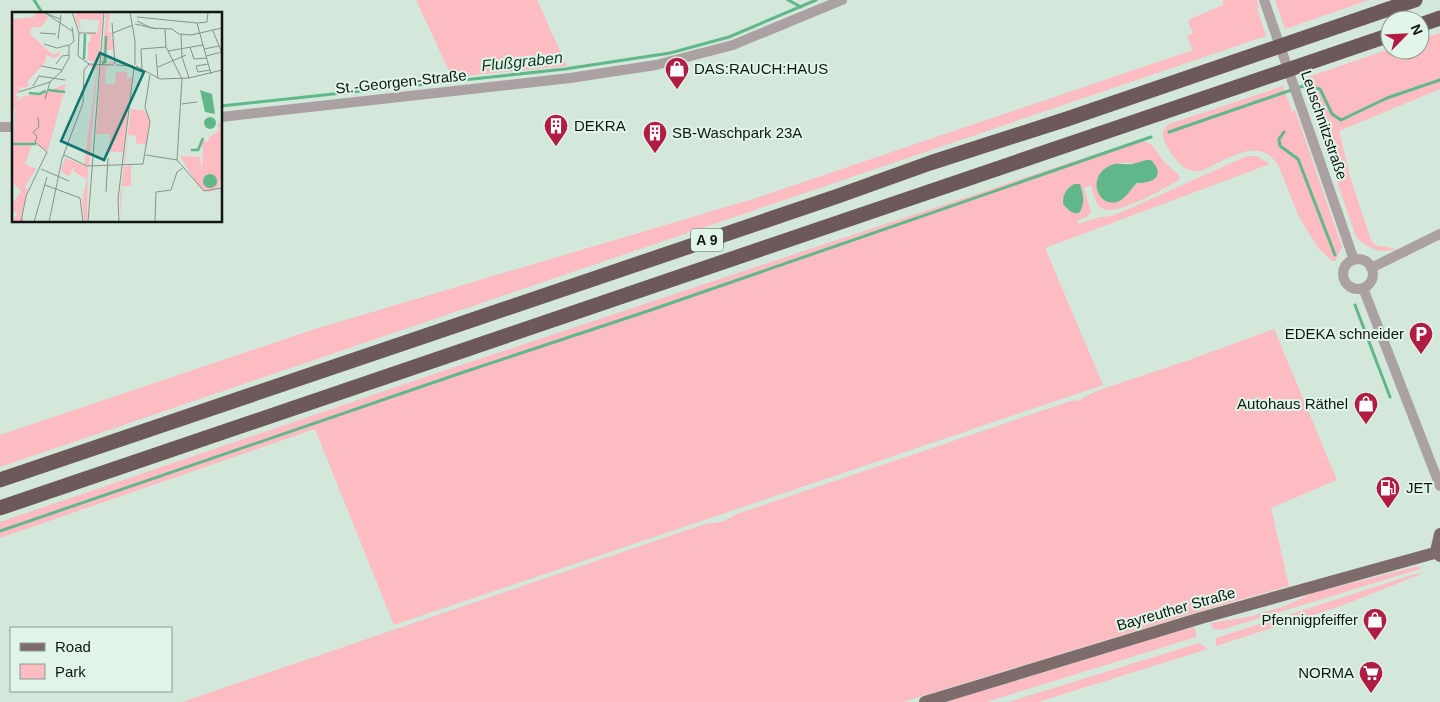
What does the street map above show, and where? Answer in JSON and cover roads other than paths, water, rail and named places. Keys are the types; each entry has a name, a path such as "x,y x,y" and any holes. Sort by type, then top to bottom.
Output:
{"highway":[{"name":"A 9","path":"0,480 1415,0"},
{"name":"A 9","path":"0,508 1380,38"}],"main road":[{"path":"1439,554 1437,541 1440,534"},
{"name":"Bayreuther Straße","path":"925,702 1195,619 1439,554"}],"street":[{"name":"St.-Georgen-Straße","path":"222,117 576,78 656,66 732,45 842,0"},
{"name":"Leuschnitzstraße","path":"1266,5 1354,260"},
{"path":"1371,268 1440,234"},
{"path":"1361,259 1367,262 1371,268 1371,281 1363,288 1350,287 1343,277 1345,267 1354,260 1361,259"},
{"path":"1363,288 1440,486"}],"waterway":[{"name":"Flußgraben","path":"34,0 42,12"},
{"path":"788,0 801,7"},
{"name":"Flußgraben","path":"222,106 565,69 670,53 729,37 816,0"},
{"path":"1169,132 1303,86 1320,89 1332,114 1341,120 1387,98 1440,80"},
{"path":"1284,132 1279,139 1280,146 1298,159 1335,255"},
{"path":"0,531 645,312 1151,137"},
{"path":"1355,305 1390,397"}],"place":[{"name":"DAS:RAUCH:HAUS","path":"677,90"},
{"name":"DEKRA","path":"556,147"},
{"name":"SB-Waschpark 23A","path":"655,154"},
{"name":"EDEKA schneider","path":"1421,355"},
{"name":"Autohaus Räthel","path":"1366,425"},
{"name":"JET","path":"1388,509"},
{"name":"Pfennigpfeiffer","path":"1375,641"},
{"name":"NORMA","path":"1371,694"}]}
